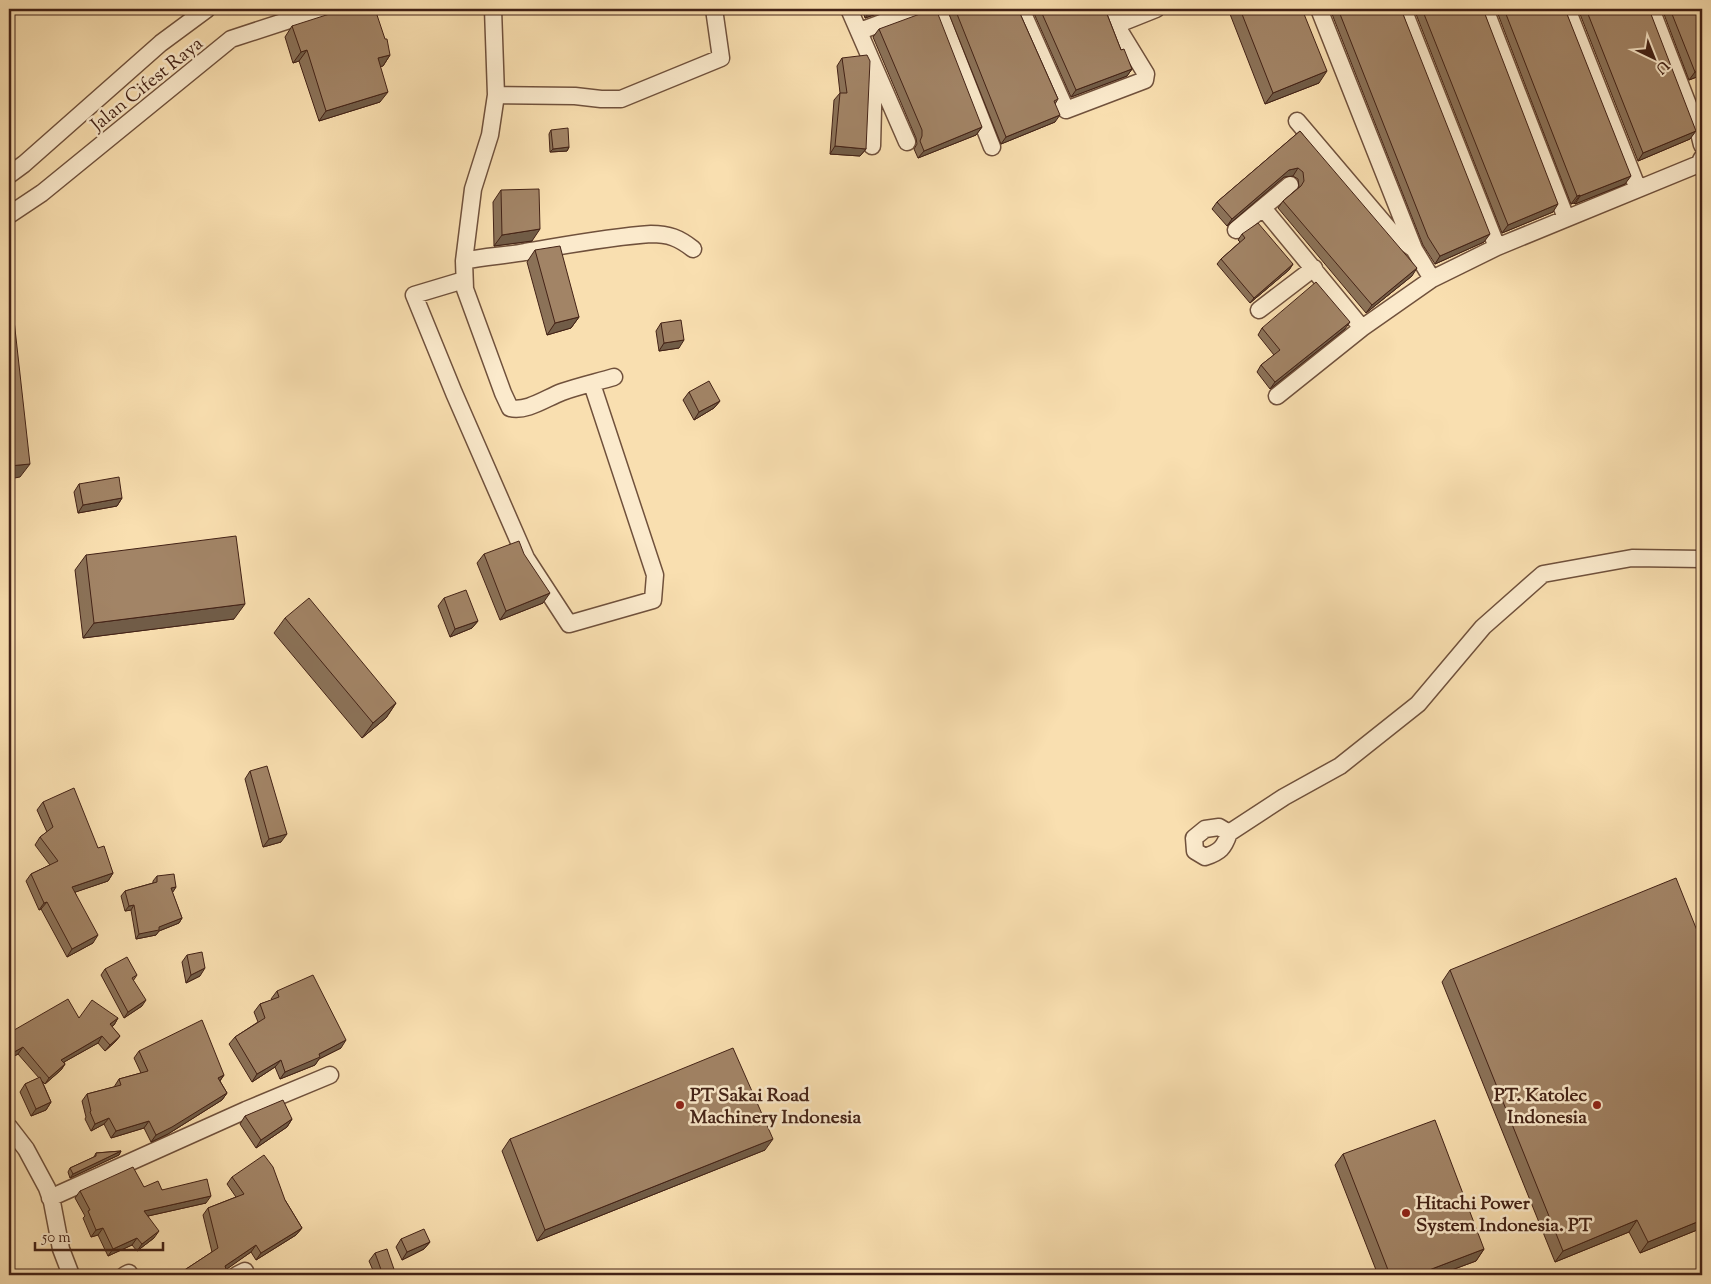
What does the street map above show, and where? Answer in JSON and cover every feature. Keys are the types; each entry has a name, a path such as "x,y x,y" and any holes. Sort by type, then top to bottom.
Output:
{"street":[{"name":"Jalan Cifest Raya","path":"9,175 24,164 161,43 207,9"},
{"name":"Jalan Cifest Raya","path":"9,215 42,193 231,40 323,9"},
{"path":"493,9 496,95 490,135 473,189 464,261 464,289 502,393 510,408 523,408 561,392 614,377"},
{"path":"496,95 575,96 621,99 720,58 714,9"},
{"path":"849,9 907,142"},
{"path":"860,31 919,9"},
{"path":"938,9 992,147"},
{"path":"1021,9 1066,110 1146,78 1146,74 1116,26 1109,9"},
{"path":"1116,26 1156,9"},
{"path":"1319,9 1414,249 1432,279"},
{"path":"1403,9 1497,247"},
{"path":"1485,9 1566,218"},
{"path":"1567,9 1638,189"},
{"path":"1651,9 1702,145"},
{"path":"872,146 874,66"},
{"path":"1297,121 1393,234 1414,249"},
{"path":"1277,396 1362,328 1432,279 1497,247 1699,164 1702,158"},
{"path":"1236,230 1290,185"},
{"path":"1263,208 1362,328"},
{"path":"464,261 483,256 651,234 666,234 677,238 693,249"},
{"path":"1259,310 1314,268"},
{"path":"464,280 414,295 454,393 526,558 569,624 653,600 655,575 592,384"},
{"path":"1229,833 1284,797 1340,766 1418,704 1483,627 1543,574 1632,558 1702,559"},
{"path":"50,1198 246,1110 330,1075"},
{"path":"9,1127 26,1149 47,1188 61,1249 72,1275"}],"building":[{"path":"345,9 375,9 385,39 387,39 390,55 378,58 388,92 326,111 307,50 301,52 292,26"},
{"path":"930,9 936,9 982,127 924,151 920,141 922,130 879,29"},
{"path":"955,9 1018,9 1058,99 1054,101 1060,115 1006,137"},
{"path":"1040,9 1105,9 1121,50 1124,49 1132,69 1076,90"},
{"path":"1240,9 1302,9 1327,71 1273,93"},
{"path":"1338,9 1401,9 1490,234 1440,256 1428,237"},
{"path":"1422,9 1483,9 1558,204 1508,225"},
{"path":"1504,9 1565,9 1631,176 1577,196"},
{"path":"1586,9 1649,9 1696,131 1643,153"},
{"path":"1670,9 1702,9 1702,69 1695,72"},
{"path":"867,55 870,61 866,149 835,146 840,93 847,93 842,58"},
{"path":"568,128 569,147 553,149 551,130"},
{"path":"1300,131 1417,268 1372,305 1283,201 1301,186 1304,181 1303,172 1298,168 1289,170 1232,219 1217,202"},
{"path":"539,189 540,229 502,235 501,190"},
{"path":"1258,223 1293,264 1254,298 1221,259 1245,238 1242,234"},
{"path":"560,246 579,317 555,323 535,250"},
{"path":"9,275 30,464 9,466"},
{"path":"1316,282 1350,322 1275,382 1261,365 1280,350 1262,328"},
{"path":"681,320 684,340 664,343 661,323"},
{"path":"709,381 720,401 699,412 689,392"},
{"path":"119,477 122,498 83,505 79,484"},
{"path":"236,536 245,604 94,623 86,555"},
{"path":"519,541 524,554 550,593 506,611 484,554"},
{"path":"466,590 478,621 455,629 444,598"},
{"path":"309,598 396,703 373,723 285,618"},
{"path":"267,766 287,834 269,839 250,771"},
{"path":"74,788 98,848 104,846 113,873 72,887 98,935 72,949 47,902 44,903 31,874 58,861 40,837 53,827 43,802"},
{"path":"174,874 176,887 171,888 182,918 159,927 159,930 139,934 134,905 129,906 125,891 157,882 157,876"},
{"name":"PT. Katolec Indonesia","path":"1676,878 1702,943 1702,1220 1648,1242 1637,1220 1563,1251 1450,970"},
{"path":"202,952 205,968 191,975 187,955"},
{"path":"127,957 137,975 132,978 146,1000 128,1012 105,969"},
{"path":"313,975 346,1040 319,1054 320,1057 285,1072 281,1060 257,1074 235,1037 265,1018 260,1004 279,997 277,991"},
{"path":"68,999 79,1018 92,1000 118,1018 110,1024 120,1036 110,1045 102,1036 61,1060 65,1064 49,1078 23,1047 9,1055 9,1033"},
{"path":"202,1020 224,1075 218,1078 227,1093 156,1135 149,1121 116,1131 109,1118 95,1124 90,1112 87,1094 121,1085 119,1079 148,1071 139,1051"},
{"name":"PT Sakai Road Machinery Indonesia","path":"733,1048 773,1139 545,1230 510,1139"},
{"path":"40,1077 51,1102 36,1109 25,1084"},
{"path":"283,1100 292,1119 261,1140 245,1116"},
{"name":"Hitachi Power System Indonesia. PT","path":"1435,1120 1484,1249 1416,1275 1390,1275 1343,1154"},
{"path":"121,1151 73,1174 70,1168 96,1156 96,1153"},
{"path":"264,1155 273,1167 285,1200 302,1228 261,1253 256,1245 225,1266 228,1275 181,1275 180,1273 218,1248 208,1208 244,1194 232,1177"},
{"path":"133,1167 144,1187 158,1181 162,1190 207,1179 211,1196 144,1211 159,1231 142,1244 137,1238 113,1249 103,1228 96,1230 88,1211 90,1210 80,1191"},
{"path":"424,1229 430,1242 407,1252 401,1239"},
{"path":"387,1249 396,1275 383,1275 375,1253"}],"place":[{"name":"PT Sakai Road Machinery Indonesia","path":"680,1105"},
{"name":"PT. Katolec Indonesia","path":"1597,1105"},
{"name":"Hitachi Power System Indonesia. PT","path":"1406,1213"}]}
